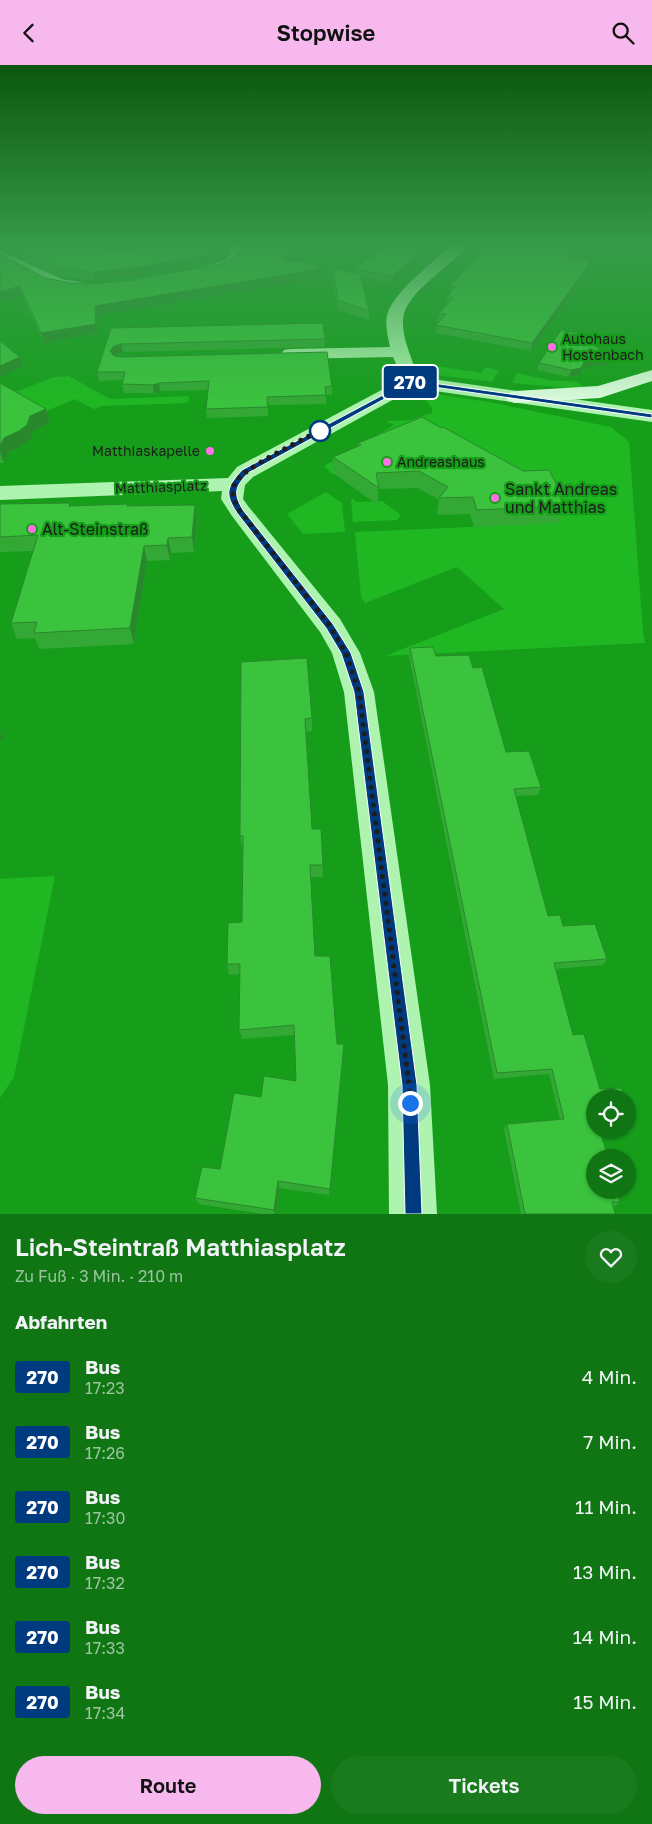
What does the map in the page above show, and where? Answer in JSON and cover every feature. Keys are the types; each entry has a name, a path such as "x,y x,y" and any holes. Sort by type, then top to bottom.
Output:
{"main road":[{"path":"515,397 600,393 652,375"}],"street":[{"path":"406,298 396,310 395,325 401,352 411,382"},
{"path":"275,355 401,352"},
{"path":"413,1214 409,1085 359,692 346,653 330,626 232,499 234,484 245,472 411,382 652,416"},
{"name":"Matthiasplatz","path":"0,493 234,484"}],"green space":[{"path":"437,366 481,373 485,367 499,370 492,382 430,374"},
{"path":"517,373 549,380 578,382 584,388 512,383"},
{"path":"69,376 110,399 189,396 188,403 102,406 94,409 75,399 37,415 0,398 54,377"},
{"path":"434,394 489,402 611,427 629,442 645,643 385,656 504,609 457,567 365,603 361,597 355,532 559,523 360,461 332,474 324,466 394,425 386,421 410,420 432,413 432,408 426,400"},
{"path":"326,492 342,503 345,532 303,534 287,514"},
{"path":"351,499 355,499 355,502 382,501 401,515 397,520 353,522"},
{"path":"55,876 14,1077 0,1098 0,879"}],"building":[{"path":"25,298 146,298 95,306 96,324 41,333"},
{"path":"338,298 366,298 369,311 338,300"},
{"path":"451,298 565,298 532,343 436,325 446,314 438,314 453,298"},
{"path":"323,323 325,339 121,344 114,346 110,351 114,356 121,357 327,352 332,386 325,387 326,395 267,397 268,407 206,409 209,381 159,383 153,385 122,384 125,372 97,372 111,328"},
{"path":"561,330 595,336 591,343 609,357 585,361 581,368 571,370 539,363"},
{"path":"0,341 20,357 0,366"},
{"path":"0,383 46,409 30,416 27,425 4,438 0,446"},
{"path":"422,417 523,471 549,470 561,493 558,493 564,506 477,510 473,497 439,498 448,487 419,471 376,473 379,488 333,457 361,445 358,443"},
{"path":"70,503 69,506 127,504 127,506 195,505 192,537 168,538 167,545 144,546 130,628 34,633 37,622 11,623 38,535 0,537 0,504"},
{"path":"433,647 436,656 469,655 473,668 482,667 506,752 529,751 541,787 514,789 548,916 560,915 563,926 595,924 607,959 554,963 573,1035 584,1034 600,1089 586,1089 586,1139 602,1139 606,1149 586,1149 586,1199 619,1199 620,1202 612,1202 615,1214 525,1214 507,1124 564,1119 552,1069 497,1073 410,648"},
{"path":"307,658 312,718 305,719 312,829 321,829 323,865 310,865 315,956 330,956 337,1044 344,1044 330,1189 278,1181 274,1210 195,1198 202,1167 220,1169 234,1093 261,1097 264,1076 296,1081 294,1025 239,1030 240,964 227,964 228,923 242,922 243,836 240,836 241,662"}],"bus line":[{"name":"270","path":"413,1214 409,1085 359,692 346,653 330,626 232,499 234,484 245,472 411,382 652,416"}],"place":[{"name":"Autohaus Hostenbach","path":"552,347"},
{"name":"Matthiaskapelle","path":"210,451"},
{"name":"Andreashaus","path":"387,462"},
{"name":"Sankt Andreas und Matthias","path":"495,498"},
{"name":"Alt-Steinstraß","path":"32,529"}],"route":[{"path":"320,431 326,427 245,472 234,484 232,499 330,626 346,653 359,692 410,1103"}]}
